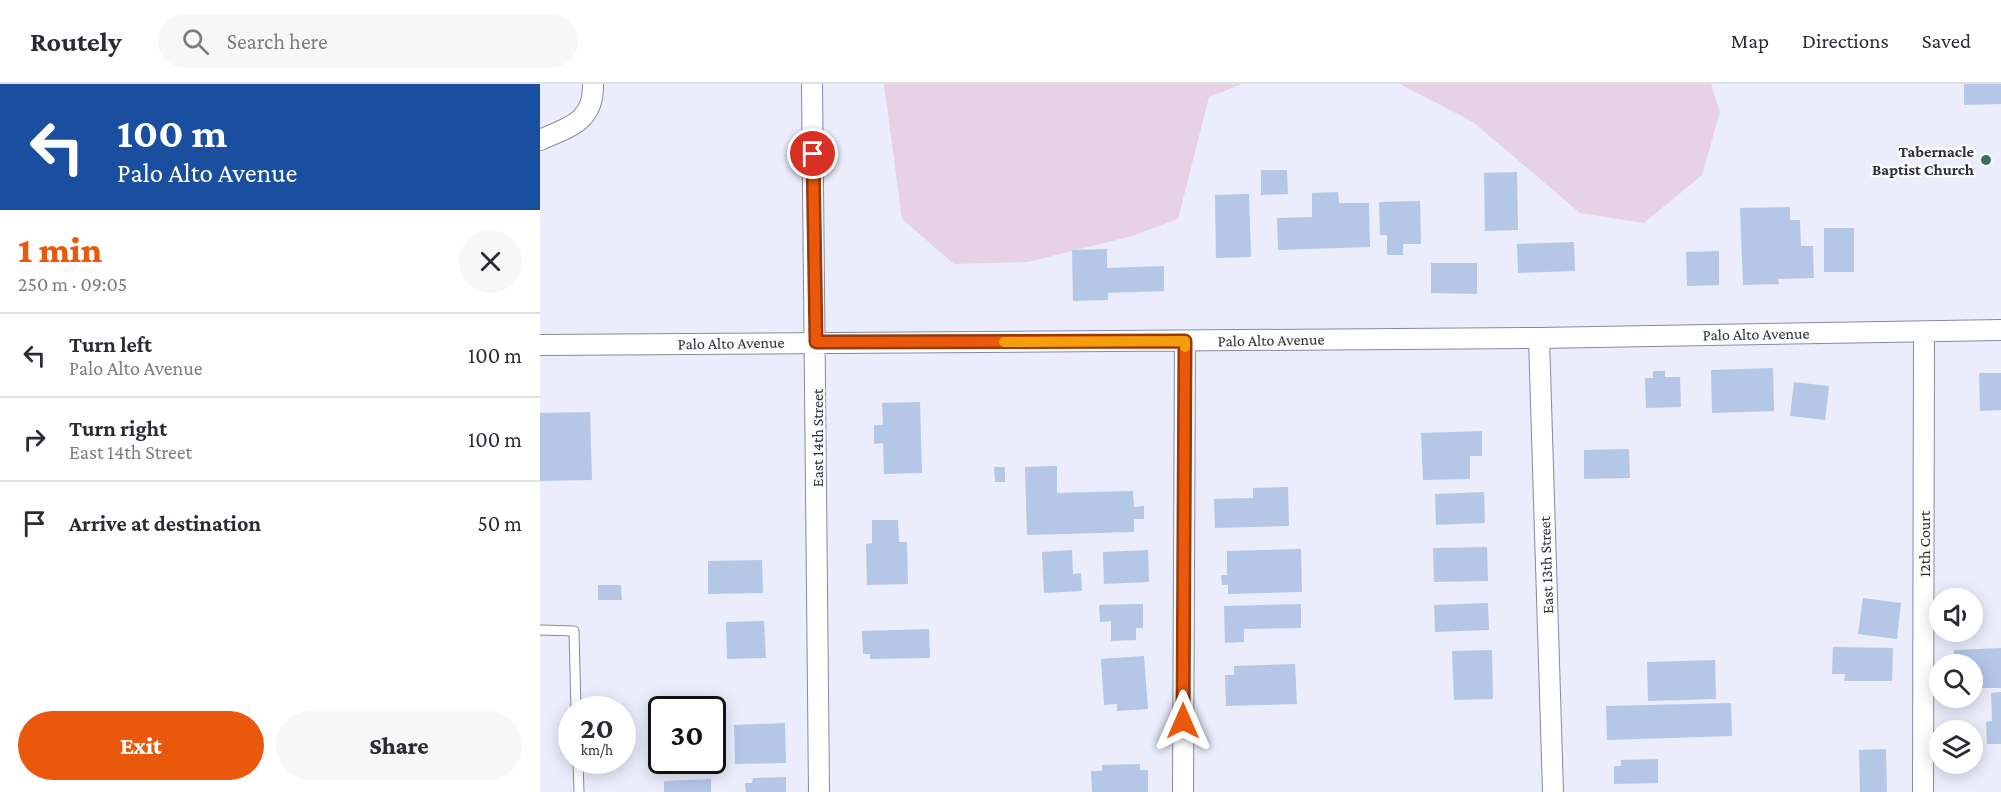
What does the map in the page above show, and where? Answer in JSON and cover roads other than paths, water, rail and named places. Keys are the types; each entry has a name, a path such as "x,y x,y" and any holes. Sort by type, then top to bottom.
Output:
{"street":[{"path":"540,140 585,116 592,100 594,84"},
{"name":"East 14th Street","path":"812,84 819,792"},
{"name":"Palo Alto Avenue","path":"540,345 1539,338 2001,330"},
{"name":"12th Court","path":"1923,792 1924,332"},
{"name":"East 13th Street","path":"1539,338 1553,792"},
{"path":"1182,792 1185,341"}],"lane":[{"path":"540,630 574,631 576,696"},
{"path":"578,774 579,792"}],"place":[{"name":"Tabernacle Baptist Church","path":"1986,160"}]}
